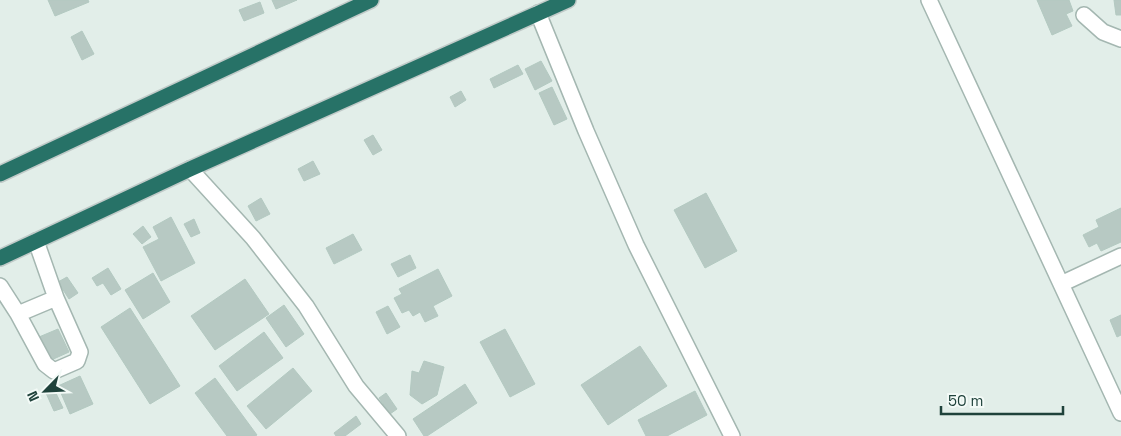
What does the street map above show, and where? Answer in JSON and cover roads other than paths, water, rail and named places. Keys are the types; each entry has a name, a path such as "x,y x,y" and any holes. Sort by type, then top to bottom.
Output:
{"highway":[{"path":"0,174 371,0"},
{"path":"0,258 190,170 568,0"}],"street":[{"path":"929,0 1121,413"},
{"path":"538,13 586,131 636,244 732,436"},
{"path":"1084,14 1103,32 1121,39"},
{"path":"190,170 254,238 306,306 356,386 398,436"},
{"path":"0,286 18,314 45,364 54,371 77,361 80,352 56,298 36,241"},
{"path":"1061,284 1121,256"},
{"path":"18,314 56,298"}]}
